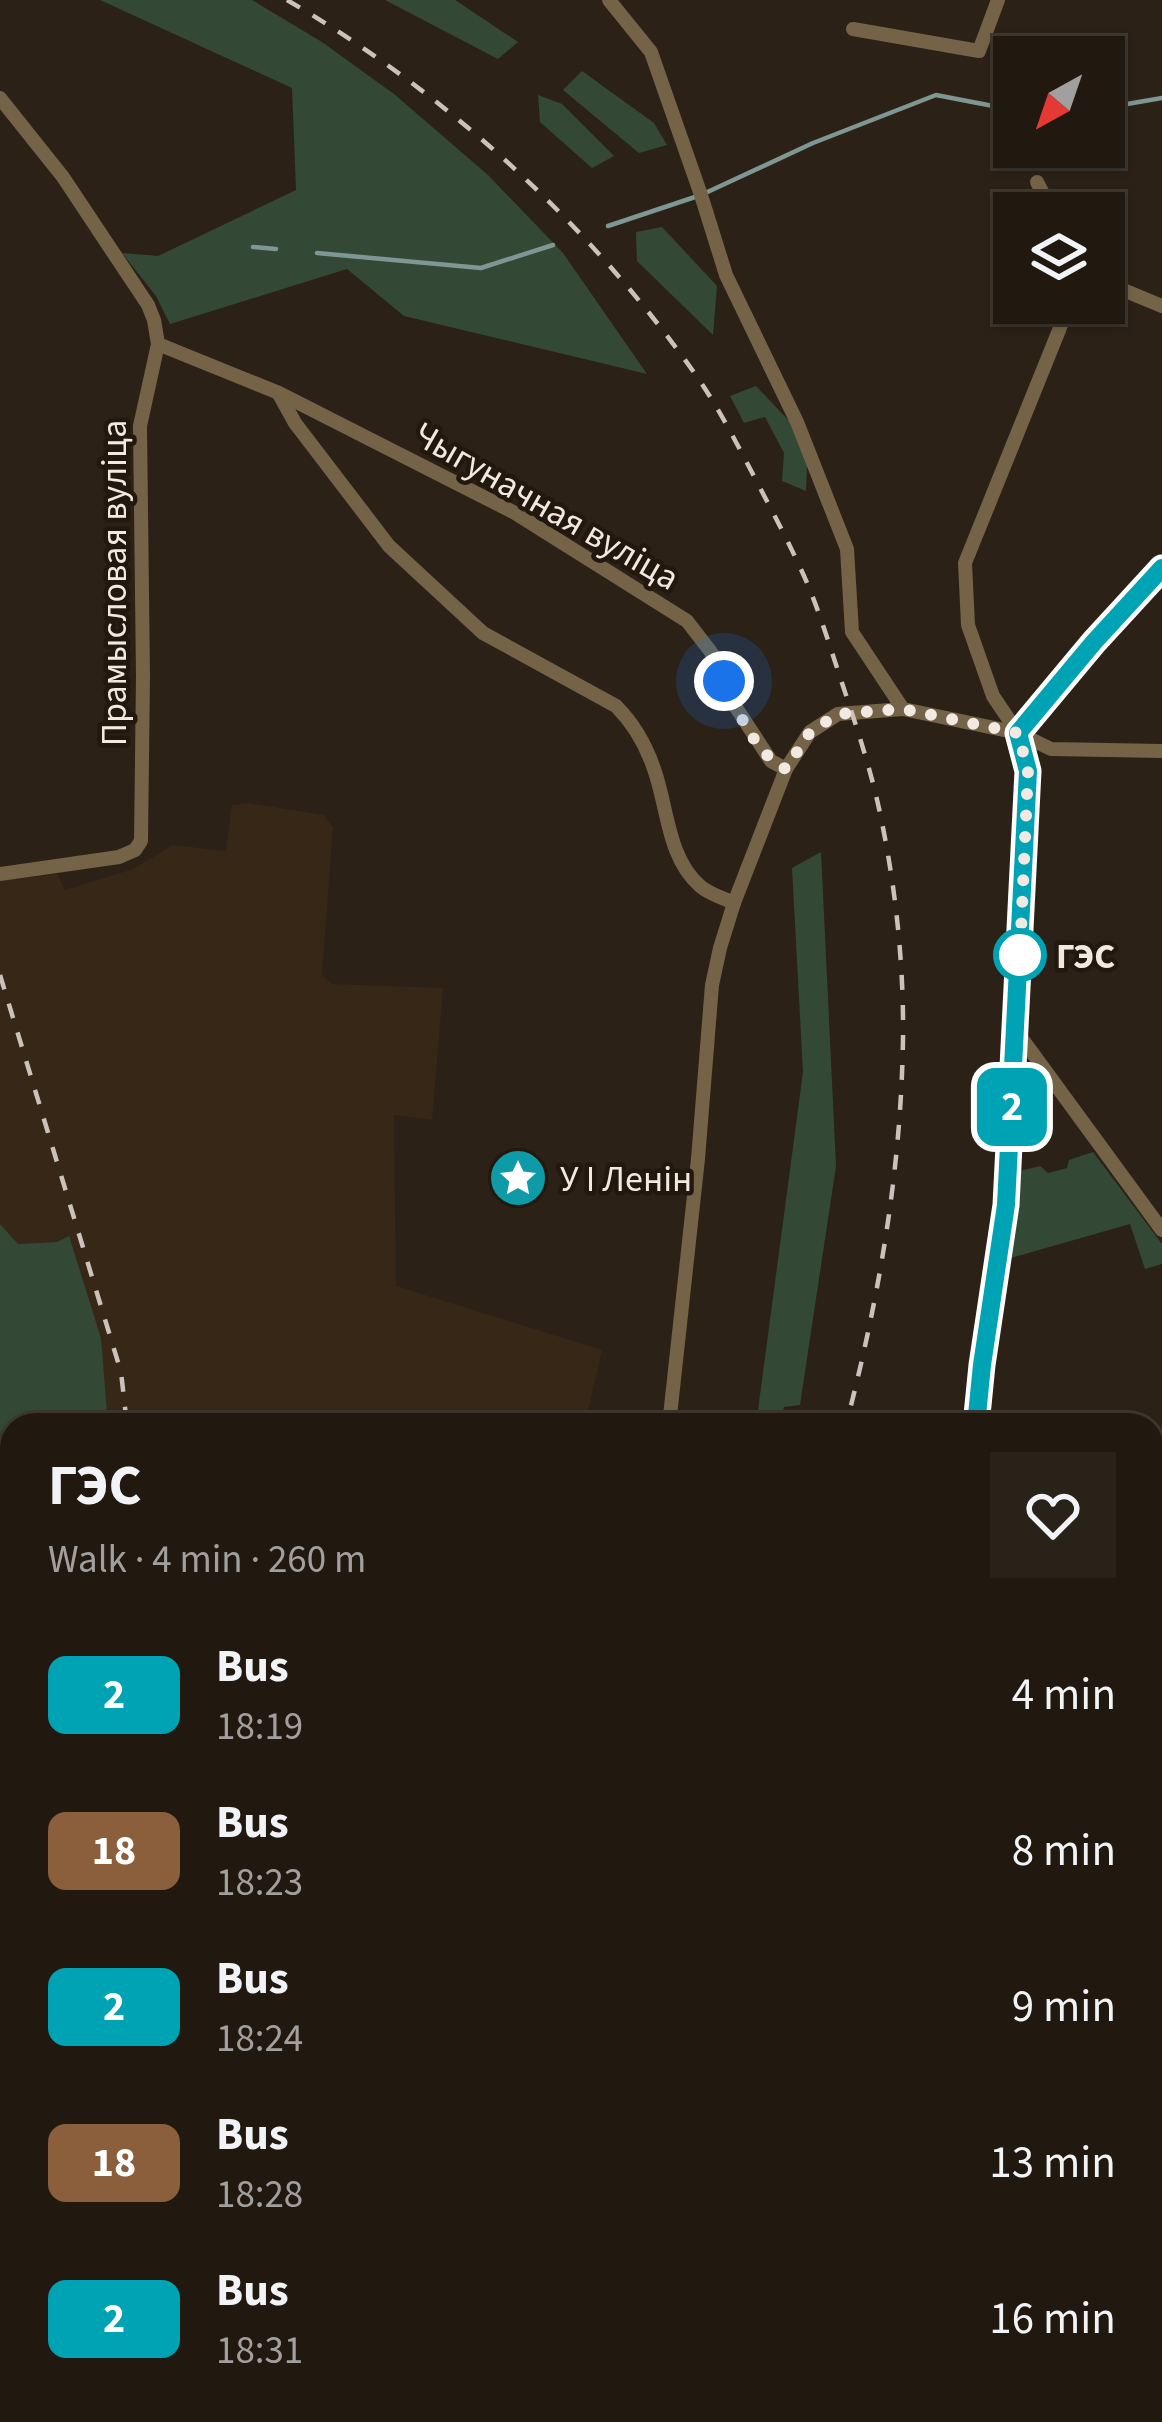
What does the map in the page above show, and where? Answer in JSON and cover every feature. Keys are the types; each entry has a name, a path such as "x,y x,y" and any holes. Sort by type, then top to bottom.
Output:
{"street":[{"path":"609,0 651,52 726,274 797,422 847,549 852,632 903,709"},
{"path":"853,29 979,51 998,0"},
{"path":"0,98 62,176 139,291 154,320 158,344"},
{"path":"1037,182 1042,192"},
{"path":"1125,291 1162,306"},
{"path":"977,1413 1006,1205 1028,771 1018,733 994,696 968,625 965,563 1062,324"},
{"name":"Чыгуначная вуліца","path":"158,344 279,393 515,513 687,621 711,652 737,709 771,761 786,769"},
{"name":"Прамысловая вуліца","path":"0,874 119,857 142,841 140,426 158,344"},
{"path":"279,393 295,423 389,546 484,633 616,706 628,718 655,770 669,832 688,872 703,890 734,903"},
{"path":"1018,733 1162,568"},
{"path":"670,1413 712,985 734,903 786,769 810,732 838,714 903,709 1018,733 1052,749 1162,752"},
{"path":"1016,1032 1162,1230"}],"shaded area":[{"path":"247,803 324,815 333,827 322,975 332,984 443,988 432,1120 394,1115 396,1286 602,1350 588,1413 106,1413 101,1338 68,1236 57,1242 18,1244 0,1224 0,881 57,874 65,890 133,869 173,845 226,851 232,805"}],"green space":[{"path":"100,0 252,0 322,42 394,94 488,175 563,253 647,374 404,316 347,269 170,324 156,296 122,253 158,256 296,190 292,88"},
{"path":"385,0 455,0 518,42 498,59"},
{"path":"582,71 654,123 667,145 639,153 563,90"},
{"path":"538,95 562,104 614,156 592,168 540,122"},
{"path":"662,227 717,286 713,335 637,261 636,232"},
{"path":"756,386 808,441 806,491 782,481 784,453 765,417 744,423 730,396"},
{"path":"821,852 836,1166 800,1405 784,1407 783,1413 758,1413 803,1072 792,868"},
{"path":"1093,1152 1162,1244 1162,1264 1145,1269 1130,1224 1004,1260 1016,1172 1040,1166 1048,1173"},
{"path":"0,1224 18,1244 57,1242 69,1236 101,1338 106,1413 0,1413"}],"waterway":[{"path":"608,226 701,195 813,143 936,95 993,106"},
{"path":"1125,104 1162,98"},
{"path":"317,253 481,268 553,245"},
{"path":"253,247 276,249"}],"railway":[{"path":"287,0 345,36 457,119 560,212 607,263 711,398 810,590 878,804 894,891 902,980 901,1088 893,1186 869,1330 849,1413"},
{"path":"0,975 121,1372 126,1413"}],"bus line":[{"name":"2","path":"977,1413 1006,1205 1028,771 1018,733 1162,568"}],"place":[{"name":"ГЭС","path":"1020,955"},
{"name":"У І Ленін","path":"518,1178"}],"route":[{"path":"724,681 771,761 786,769 810,732 838,714 903,709 1018,733 1028,771 1020,955"}]}
